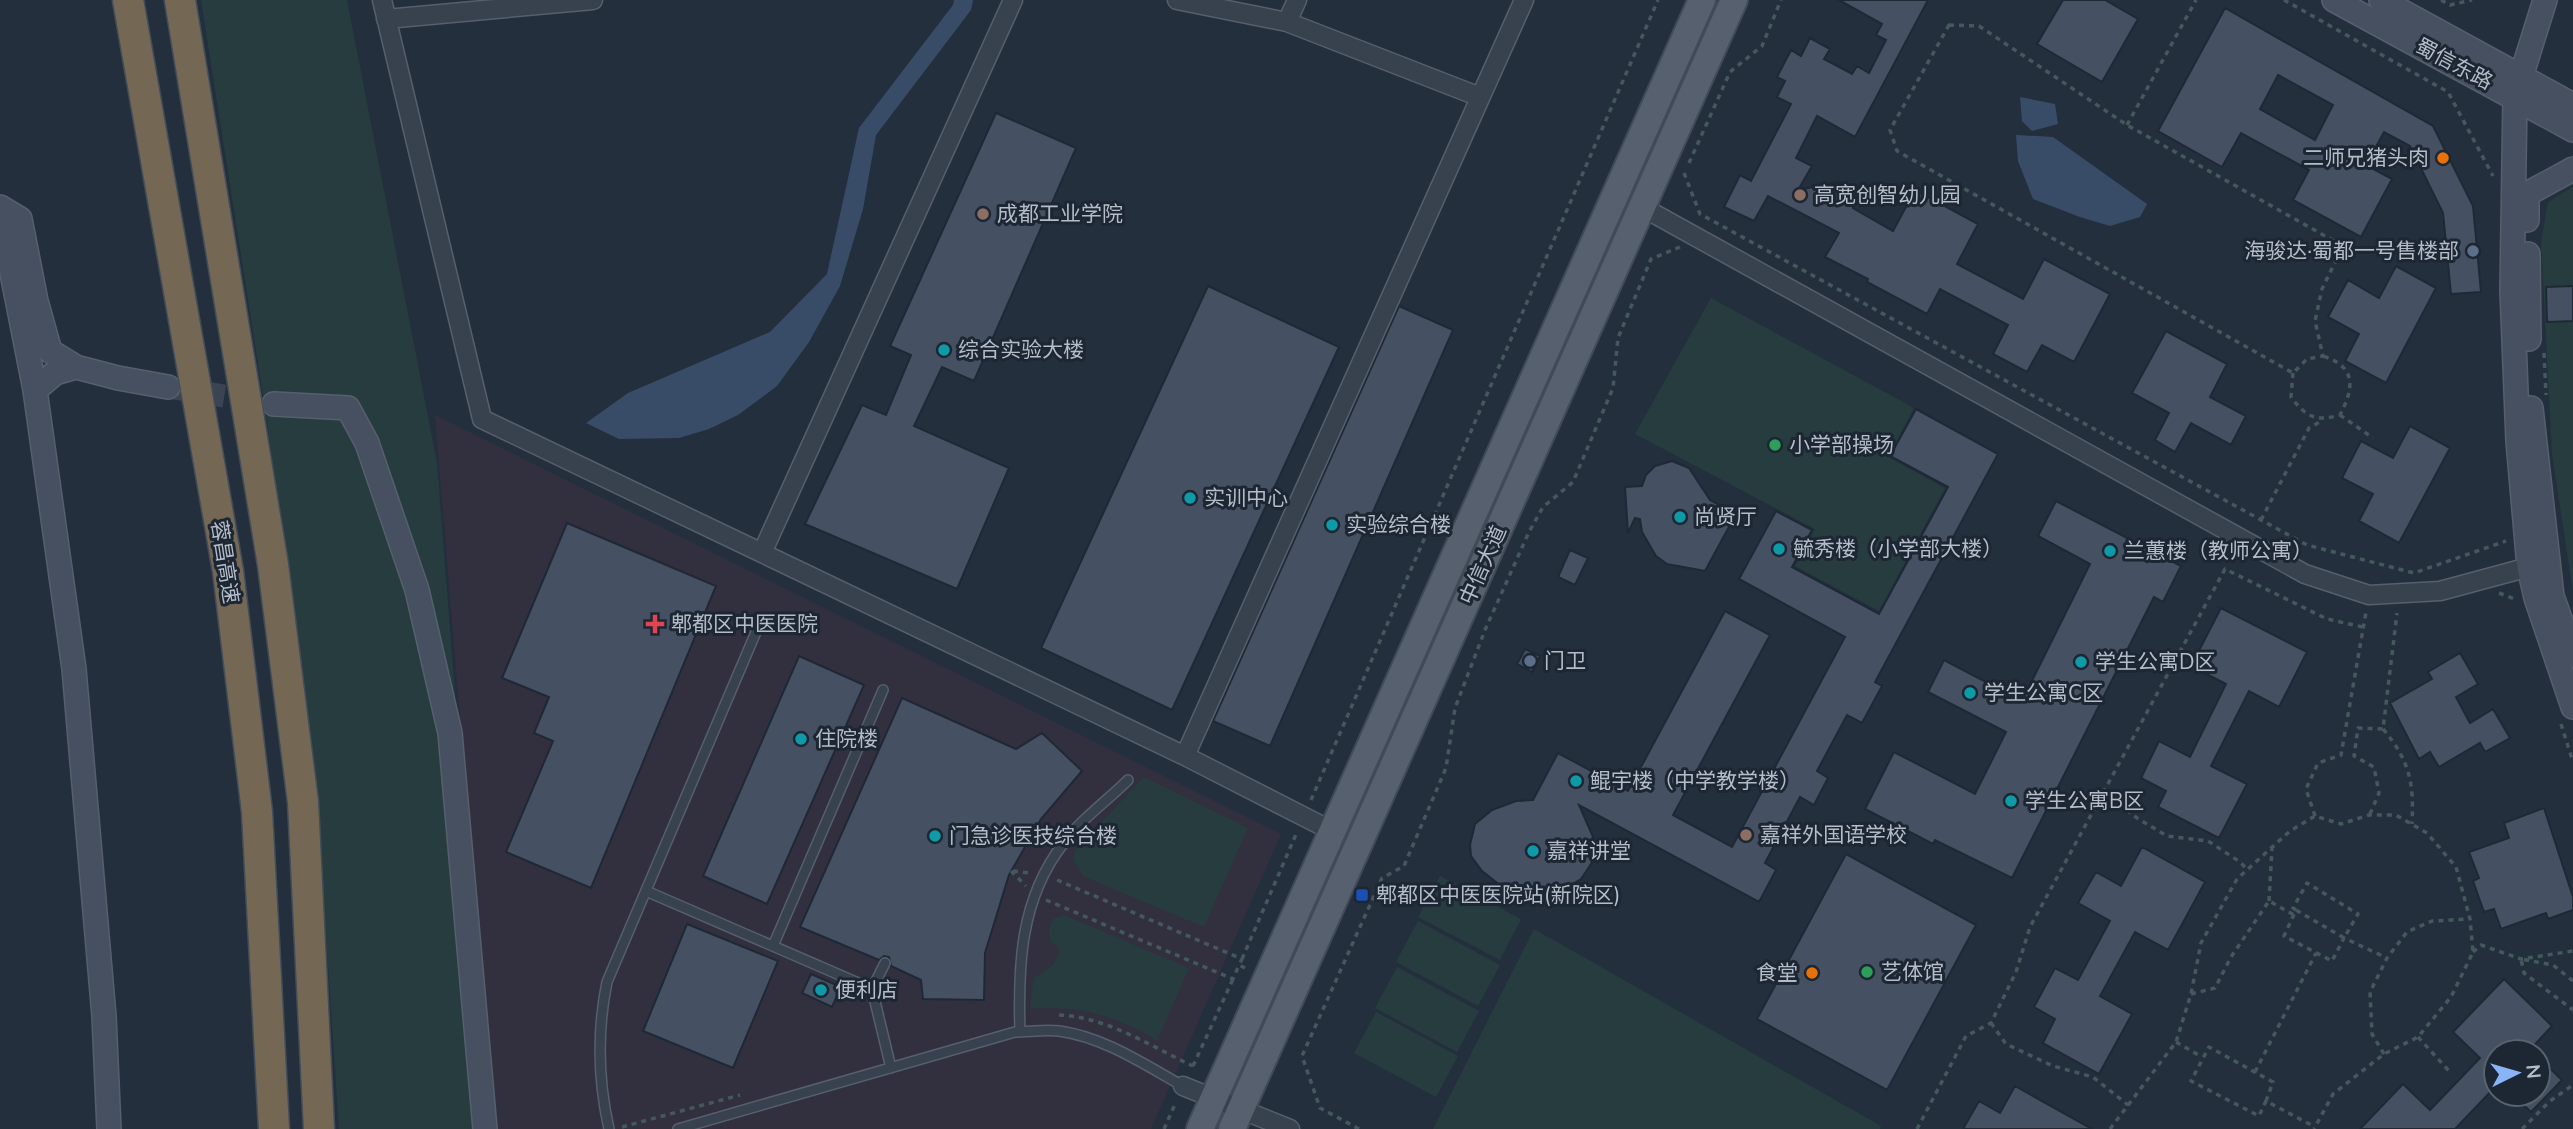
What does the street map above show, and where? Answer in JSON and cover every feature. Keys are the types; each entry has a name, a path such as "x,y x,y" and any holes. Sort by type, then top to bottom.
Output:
{"highway":[{"name":"蓉昌高速","path":"128,0 230,585 257,812 274,1129"},
{"path":"180,0 273,565 301,789 319,1129"}],"main road":[{"name":"中信大道","path":"1200,1129 1702,0"},
{"name":"中信大道","path":"1236,1119 1734,0"}],"street":[{"path":"382,0 482,419 1185,756 1332,831"},
{"path":"387,19 593,0"},
{"path":"762,553 1013,0"},
{"path":"1177,0 1287,22 1480,97"},
{"path":"1287,22 1297,0"},
{"path":"1185,756 1524,0"},
{"name":"蜀信东路","path":"2334,0 2518,86 2573,105"},
{"name":"蜀信东路","path":"2381,0 2518,86 2573,130"},
{"path":"2545,0 2518,86 2512,291 2518,441 2529,567 2536,598 2573,707"},
{"path":"2573,169 2527,194 2531,414 2552,596 2573,655"},
{"path":"1642,207 2305,574 2369,595 2440,591 2529,567"},
{"path":"0,209 20,219 36,301 50,351 76,367 168,387"},
{"path":"0,209 35,390 74,669 104,1016 109,1129"},
{"path":"35,390 55,373 76,367"},
{"path":"274,404 348,408 367,443 417,590 450,733 485,1129"},
{"path":"1184,1086 1214,1099 1236,1119 1290,1129"}],"lane":[{"path":"609,1129 600,1063 600,1016 607,982 759,625"},
{"path":"773,946 883,690"},
{"path":"1020,1032 1019,966 1024,930 1044,874 1063,843 1128,780"},
{"path":"646,891 872,989"},
{"path":"884,963 872,989 891,1068"},
{"path":"678,1129 1020,1032 1058,1030 1092,1040 1124,1053 1184,1086"}],"path":[{"path":"1164,1129 1242,959 1658,0"},
{"path":"1781,0 1762,46 1730,72 1684,174 1700,214 2307,545 2414,573 2512,539"},
{"path":"2127,125 2196,0"},
{"path":"2284,0 2448,92 2499,187"},
{"path":"2441,0 2450,5 2472,0"},
{"path":"2293,373 1897,151 1890,131 1949,26 1979,26 2127,125 2343,246 2322,289 2315,321 2323,356"},
{"path":"1359,1129 1320,1108 1302,1056 1382,878 1404,866 1446,768 1455,708 1485,630 1529,532 1543,507 1573,482 1613,388 1618,338 1651,259 1684,246"},
{"path":"2544,348 2546,402"},
{"path":"2261,520 2309,428 2340,415 2350,395 2349,374 2338,361 2323,356 2307,359 2293,373 2291,397 2302,411 2323,420"},
{"path":"2340,415 2373,438"},
{"path":"1917,1129 1966,1036 1991,1023 2016,972 2030,928 2225,569 2327,619 2363,627"},
{"path":"2493,592 2524,601"},
{"path":"2315,816 2306,789 2318,762 2341,755 2366,610 2376,611"},
{"path":"2386,612 2397,613 2383,729 2399,748 2409,769 2413,801 2412,824"},
{"path":"2369,815 2379,793 2374,767 2354,756 2358,728 2383,729"},
{"path":"2103,791 2137,818 2167,836 2208,841 2248,870"},
{"path":"2110,1129 2176,1042 2191,994 2202,943 2237,879 2290,831 2315,816 2341,824 2369,815 2396,815 2427,833 2456,867 2470,919 2473,951"},
{"path":"2191,994 2215,988 2231,957 2269,901 2272,848"},
{"path":"1233,979 1035,895 1011,871 1044,874 1242,959"},
{"path":"2307,883 2358,914 2344,938 2332,961 2284,936 2295,913 2293,908 2307,883"},
{"path":"2269,901 2387,958"},
{"path":"2384,1054 2372,1034 2370,992 2387,958 2407,932 2432,921 2470,919"},
{"path":"2266,1101 2315,1128 2333,1094 2384,1054 2418,1037 2451,997 2473,951 2481,945 2553,965 2573,981"},
{"path":"2521,958 2573,951"},
{"path":"2255,1072 2316,953"},
{"path":"2521,958 2524,973 2573,1010"},
{"path":"1239,965 1267,978"},
{"path":"1294,990 1325,1005"},
{"path":"1991,1023 2006,1044 2053,1066 2093,1077 2128,1105"},
{"path":"2418,1037 2450,1072"},
{"path":"2176,1042 2202,1057"},
{"path":"2209,1047 2273,1082 2259,1116 2191,1081 2202,1057 2209,1047"},
{"path":"2522,1129 2550,1101 2573,1085"}],"shaded area":[{"name":"郫都区中医医院","path":"435,415 1281,834 1151,1129 494,1129"}],"green space":[{"path":"201,0 347,0 437,463 489,1129 339,1129 323,890 267,421"},
{"path":"2573,187 2573,592 2552,454 2541,242 2548,202"},
{"name":"小学部操场","path":"1711,298 1914,408 1888,457 1945,488 1879,611 1795,566 1815,529 1635,434"},
{"path":"1144,777 1248,828 1204,927 1083,876 1073,859 1076,849"},
{"path":"1440,876 1521,919 1500,960 1418,917"},
{"path":"1064,915 1189,968 1157,1041 1128,1025 1096,1014 1064,1008 1030,1009 1034,978 1054,964 1060,949 1050,941 1049,930 1053,919"},
{"path":"1418,921 1500,965 1478,1006 1396,962"},
{"path":"1534,929 1881,1126 1880,1129 1433,1129"},
{"path":"1397,967 1479,1011 1457,1052 1375,1008"},
{"path":"1376,1012 1458,1056 1436,1097 1354,1053"}],"water":[{"path":"954,0 973,0 971,10 876,135 863,209 840,286 809,342 777,386 738,415 709,429 679,438 619,439 586,423 628,393 770,332 827,274 859,128 953,5"},
{"path":"2020,97 2055,104 2058,124 2032,131 2022,121"},
{"path":"2016,135 2053,137 2147,204 2140,217 2110,226 2033,199 2018,161"}],"building":[{"path":"1839,0 1928,0 1855,137 1817,116 1796,158 1812,166 1798,190 1838,182 1845,184 1849,187 1853,208 1893,231 1915,190 1978,224 1957,264 2023,299 2044,259 2110,294 2074,362 2042,345 2027,372 1993,354 2008,325 1940,289 1927,314 1867,282 1868,279 1825,257 1839,233 1768,196 1754,221 1724,207 1740,175 1751,181 1791,104 1777,97 1785,81 1777,77 1791,50 1801,56 1810,38 1830,49 1824,59 1852,74 1857,66 1869,73 1886,40 1876,35 1882,24"},
{"path":"2063,0 2105,0 2138,19 2102,82 2037,44"},
{"path":"2225,8 2433,126 2473,206 2481,292 2451,294 2443,213 2410,146 2384,132 2366,165 2392,179 2361,237 2293,200 2309,170 2241,133 2222,167 2158,131","holes":["2278,75 2333,105 2315,140 2260,109"]},
{"name":"综合实验大楼","path":"996,113 1076,148 974,381 942,367 914,426 1009,468 957,589 805,524 862,405 886,415 911,355 890,346"},
{"path":"2396,266 2436,288 2386,383 2345,361 2359,334 2328,317 2348,280 2379,298"},
{"name":"实训中心","path":"1208,286 1339,347 1172,710 1041,648"},
{"path":"2573,286 2573,321 2547,322 2546,287"},
{"name":"实验综合楼","path":"1399,306 1453,330 1270,746 1213,721"},
{"path":"2166,331 2227,364 2210,397 2246,416 2231,445 2191,423 2175,452 2155,440 2169,413 2132,393"},
{"path":"1916,409 1998,454 1875,682 1882,686 1862,723 1847,715 1817,771 1828,778 1814,805 1800,797 1765,863 1776,870 1759,902 1579,805 1597,846 1591,864 1581,879 1559,892 1535,895 1505,889 1482,871 1471,856 1470,845 1475,824 1492,810 1516,801 1533,800 1558,753 1628,791 1725,611 1770,635 1673,815 1732,847 1845,637 1739,579 1776,511 1812,530 1792,567 1879,614 1948,487 1890,456"},
{"path":"2410,426 2450,448 2399,543 2359,521 2373,494 2342,478 2361,441 2393,458"},
{"name":"尚贤厅","path":"1672,461 1689,468 1710,500 1736,514 1705,571 1667,564 1656,556 1642,532 1640,519 1635,518 1628,533 1625,487 1642,486 1646,475 1655,466"},
{"path":"2056,501 2181,566 2163,602 2154,597 2012,878 1935,840 1933,844 1865,809 1894,752 1975,794 2006,732 1928,692 1944,660 2022,701 2090,564 2038,536"},
{"path":"567,523 716,586 591,888 506,852 553,741 534,733 549,697 502,678"},
{"path":"1570,550 1588,558 1575,585 1558,577"},
{"path":"2221,608 2307,652 2279,707 2249,691 2211,766 2247,784 2219,838 2158,807 2166,791 2141,778 2159,741 2190,757 2226,684 2191,666"},
{"name":"门卫","path":"1525,649 1540,656 1532,672 1517,664"},
{"path":"2460,653 2478,684 2456,697 2470,723 2493,709 2510,738 2485,752 2480,743 2439,767 2430,752 2419,759 2390,703 2432,679 2428,672"},
{"name":"住院楼","path":"799,656 864,685 767,904 703,876"},
{"name":"门急诊医技综合楼","path":"902,698 1016,749 1042,733 1082,771 1041,819 1009,875 985,953 984,1000 923,999 921,980 891,966 889,957 884,956 879,960 800,927"},
{"path":"2544,808 2573,897 2573,910 2548,919 2546,913 2501,929 2494,909 2484,912 2473,881 2479,878 2469,852 2509,838 2504,823"},
{"path":"2142,847 2205,882 2168,950 2135,932 2100,996 2132,1014 2099,1074 2043,1043 2055,1019 2034,1007 2055,968 2078,980 2110,921 2078,903 2096,872 2121,886"},
{"name":"艺体馆","path":"1846,854 1976,925 1887,1090 1757,1019"},
{"path":"687,924 778,961 733,1068 643,1031"},
{"name":"便利店","path":"811,974 841,987 832,1007 802,993"},
{"path":"2504,979 2552,1026 2541,1038 2482,1038 2482,1101 2455,1129 2360,1129 2403,1084 2430,1110 2480,1058 2453,1032"},
{"path":"2552,1070 2562,1080 2552,1090"},
{"path":"2015,1086 2092,1129 1963,1129 1979,1101 2000,1113"}],"tunnel":[{"path":"168,387 260,402"}],"place":[{"name":"二师兄猪头肉","path":"2443,158"},
{"name":"高宽创智幼儿园","path":"1800,195"},
{"name":"成都工业学院","path":"983,214"},
{"name":"海骏达·蜀都一号售楼部","path":"2473,251"},
{"name":"综合实验大楼","path":"944,350"},
{"name":"小学部操场","path":"1775,445"},
{"name":"实训中心","path":"1190,498"},
{"name":"尚贤厅","path":"1680,517"},
{"name":"实验综合楼","path":"1332,525"},
{"name":"毓秀楼（小学部大楼）","path":"1779,549"},
{"name":"兰蕙楼（教师公寓）","path":"2110,551"},
{"name":"郫都区中医医院","path":"655,624"},
{"name":"门卫","path":"1530,661"},
{"name":"学生公寓D区","path":"2081,662"},
{"name":"学生公寓C区","path":"1970,693"},
{"name":"住院楼","path":"801,739"},
{"name":"鲲宇楼（中学教学楼）","path":"1576,781"},
{"name":"学生公寓B区","path":"2011,801"},
{"name":"嘉祥外国语学校","path":"1746,835"},
{"name":"门急诊医技综合楼","path":"935,836"},
{"name":"嘉祥讲堂","path":"1533,851"},
{"name":"郫都区中医医院站(新院区)","path":"1362,895"},
{"name":"艺体馆","path":"1867,972"},
{"name":"食堂","path":"1812,973"},
{"name":"便利店","path":"821,990"}]}
